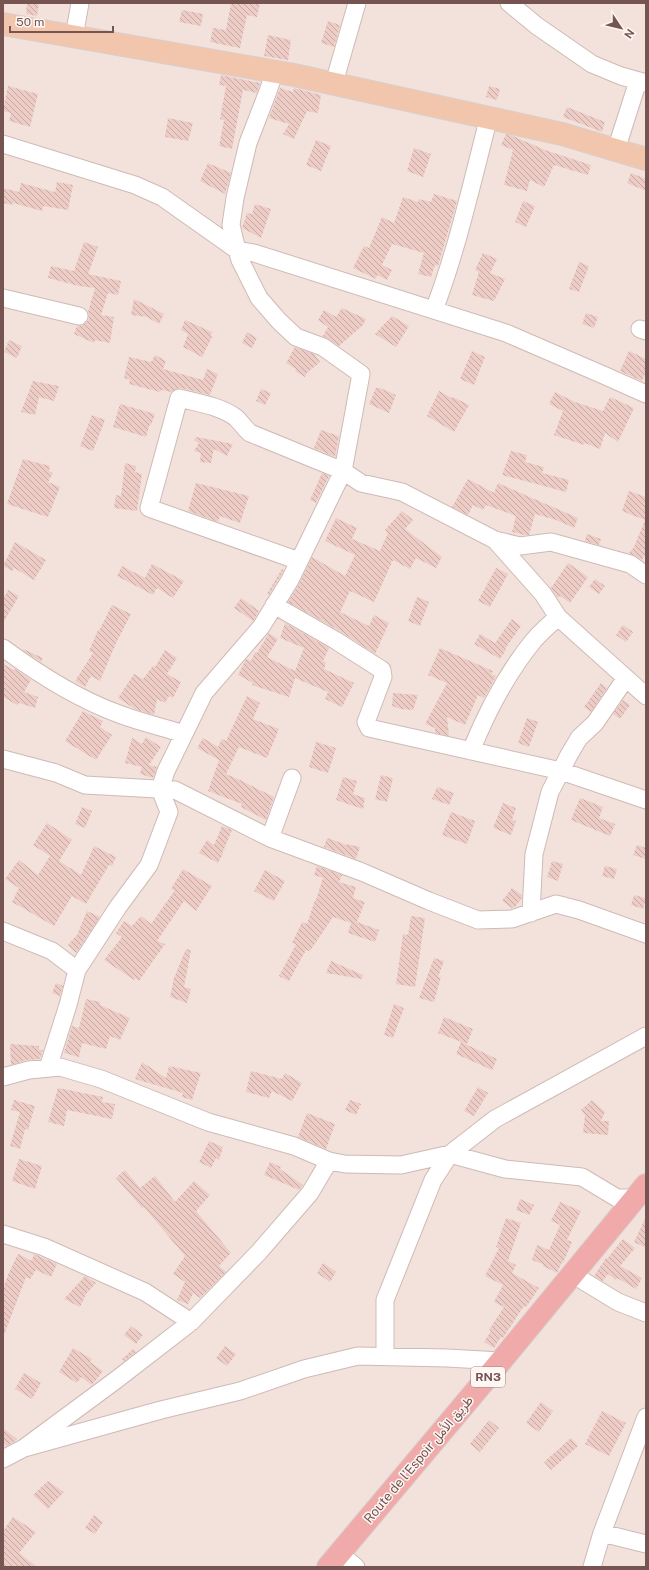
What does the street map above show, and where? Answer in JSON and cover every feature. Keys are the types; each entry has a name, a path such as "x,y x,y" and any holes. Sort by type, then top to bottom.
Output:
{"highway":[{"name":"Route de l’Espoir طريق الأمل","path":"334,1560 572,1274 643,1194"}],"main road":[{"path":"3,24 274,71 334,83 562,134 646,159"}],"street":[{"path":"74,37 80,3"},
{"path":"334,83 357,3"},
{"path":"509,3 537,26 592,64 642,82 616,150"},
{"path":"48,1068 68,1005 77,970 118,907 149,865 169,812 160,789 166,771 204,693 261,627 290,580 343,471 361,374 323,347 296,337 279,322 259,298 240,260 232,225 235,198 248,143 267,94 274,71"},
{"path":"434,310 445,281 460,231 489,117"},
{"path":"3,144 135,185 162,197 237,250 254,253 506,334 646,394"},
{"path":"3,298 79,316"},
{"path":"299,561 149,508 179,398 220,409 237,418 243,427 250,433 343,471 361,483 402,492 494,540 520,546 551,542 630,564 646,575"},
{"path":"494,540 543,594 558,617 646,696"},
{"path":"274,605 335,640 382,670 384,677 366,722 369,728 561,770 646,800"},
{"path":"470,751 483,721 506,678 535,640 558,617"},
{"path":"3,648 25,664 89,701 120,714 184,734"},
{"path":"531,913 534,854 550,792 579,738 595,723 626,678"},
{"path":"3,759 56,773 85,785 175,790 270,838 362,872 478,920 512,919 556,904 579,910 646,934"},
{"path":"270,838 292,778"},
{"path":"3,931 52,951 77,970"},
{"path":"385,1357 385,1300 433,1180 450,1154 495,1119 646,1036"},
{"path":"3,1077 29,1070 60,1067 100,1079 208,1122 294,1146 330,1161 345,1164 401,1165 450,1154 505,1169 582,1177 617,1198 643,1194"},
{"path":"3,1459 24,1448 191,1322 259,1252 310,1193 330,1161"},
{"path":"3,1234 44,1247 145,1292 191,1322"},
{"path":"572,1274 618,1302 646,1313"},
{"path":"24,1448 161,1410 240,1391 304,1369 358,1356 501,1361"},
{"path":"592,1567 602,1533 646,1417"},
{"path":"602,1533 646,1544"},
{"path":"334,1560 356,1567"}],"shaded area":[{"path":"3,3 646,3 646,1567 3,1567"}],"building":[{"path":"27,3 39,3 37,16 26,14"},
{"path":"231,3 260,3 257,17 247,15 240,48 210,42 213,28 226,30"},
{"path":"182,10 203,14 201,26 179,22"},
{"path":"328,21 340,25 334,47 321,43"},
{"path":"268,35 291,40 288,60 264,56"},
{"path":"221,75 260,83 257,93 243,90 232,149 219,146 224,120 220,119 226,86 219,85"},
{"path":"8,86 38,94 30,127 9,121 11,113 3,111"},
{"path":"489,86 500,89 497,100 486,97"},
{"path":"280,88 293,92 294,88 321,95 318,113 307,111 294,139 283,134 289,124 269,118"},
{"path":"567,107 605,122 602,132 563,117"},
{"path":"168,118 193,123 188,141 165,137"},
{"path":"506,134 545,150 591,165 588,175 554,165 544,187 530,180 527,191 504,185 513,150 501,145"},
{"path":"316,140 331,146 321,171 306,165"},
{"path":"414,148 431,154 423,177 407,171"},
{"path":"208,163 231,173 225,194 200,181"},
{"path":"631,173 646,179 646,191 627,183"},
{"path":"57,182 73,185 68,210 43,206 42,211 13,203 12,205 3,203 3,188 19,192 21,183 55,192"},
{"path":"434,194 457,201 438,266 435,265 431,277 418,274 424,253 392,244 382,265 392,270 387,280 377,275 376,279 353,268 364,246 369,248 382,217 394,223 403,197 418,202 419,199 431,202"},
{"path":"523,201 535,206 526,227 515,222"},
{"path":"255,204 271,209 261,238 242,228 247,213 252,214"},
{"path":"84,242 98,247 88,274 121,281 118,295 108,293 101,315 114,317 110,343 95,340 94,343 74,334 77,326 86,323 89,319 88,312 95,288 79,286 48,278 51,266 74,271"},
{"path":"483,253 497,259 490,273 505,279 494,301 472,295 479,272 475,270"},
{"path":"579,262 589,266 579,292 569,289"},
{"path":"134,299 164,314 159,324 147,317 131,315"},
{"path":"342,308 366,319 363,325 339,346 323,336 328,327 318,320 324,310 336,317"},
{"path":"586,313 598,317 594,328 582,324"},
{"path":"392,316 409,326 396,347 375,334"},
{"path":"185,320 212,332 212,337 202,357 183,347 188,334 181,330"},
{"path":"247,332 257,338 252,348 242,343"},
{"path":"9,340 22,346 17,358 4,352"},
{"path":"295,347 314,354 320,362 307,373 305,377 286,363"},
{"path":"472,351 485,357 474,385 460,379"},
{"path":"629,351 646,359 646,371 642,381 620,371"},
{"path":"155,355 166,361 163,369 203,380 207,369 218,374 210,395 181,388 171,392 161,390 160,392 129,384 130,380 124,378 129,357 151,362"},
{"path":"33,381 59,386 54,401 39,397 35,415 21,412"},
{"path":"376,388 380,388 396,395 389,413 369,404"},
{"path":"261,389 271,393 265,405 256,401"},
{"path":"439,391 469,405 454,432 427,416"},
{"path":"555,392 575,402 603,411 610,397 634,408 618,442 605,433 600,449 585,443 584,445 554,435 563,411 549,404"},
{"path":"120,404 155,414 146,437 113,427"},
{"path":"92,415 105,420 93,451 80,446"},
{"path":"321,430 339,436 335,457 314,448"},
{"path":"196,437 233,444 227,456 214,449 211,463 200,462 201,453 194,451 199,443 194,440"},
{"path":"511,451 527,455 525,462 544,467 542,473 569,480 566,492 502,475"},
{"path":"23,459 50,466 49,471 53,473 48,482 60,487 48,517 7,504"},
{"path":"125,463 136,466 135,472 142,474 137,511 114,508 116,495 121,496"},
{"path":"322,473 329,476 316,503 310,500"},
{"path":"468,479 494,493 498,483 578,518 574,528 556,520 535,514 529,535 524,535 512,532 516,516 486,505 483,510 473,505 468,515 452,507"},
{"path":"196,483 249,496 240,523 220,516 218,522 188,511"},
{"path":"629,491 646,497 646,553 642,560 629,553 634,547 645,520 622,511"},
{"path":"402,511 413,520 405,529 442,557 436,568 416,558 410,569 393,560 374,602 350,591 340,612 369,626 374,615 389,623 375,654 340,631 288,602 299,584 312,557 345,576 355,555 325,541 336,518 357,528 352,539 380,551 388,533 385,530"},
{"path":"587,534 601,539 599,545 585,541"},
{"path":"15,542 46,560 34,580 14,568 12,571 3,566"},
{"path":"568,563 588,577 570,603 560,596 558,598 551,588"},
{"path":"152,564 184,581 173,598 157,588 153,595 117,576 122,566 145,578"},
{"path":"496,568 508,574 490,607 478,601"},
{"path":"282,569 284,570 269,595 267,594"},
{"path":"595,579 605,586 599,594 589,587"},
{"path":"8,590 19,596 3,623 3,599"},
{"path":"417,597 429,602 420,626 408,621"},
{"path":"241,598 259,611 253,621 234,608"},
{"path":"112,605 131,614 116,643 100,681 91,676 85,687 75,681 93,653 89,651 98,630 99,631"},
{"path":"512,619 521,626 500,659 474,644 480,634 495,643"},
{"path":"285,623 329,648 323,661 326,663 324,669 354,683 342,707 325,699 328,692 295,678 289,697 252,685 253,683 238,675 246,659 251,661 255,652 257,653 269,633 278,639 267,657 295,671 304,648 280,638"},
{"path":"623,625 633,632 626,642 616,635"},
{"path":"440,648 493,671 491,674 496,676 484,698 478,695 465,725 447,717 449,736 435,733 435,728 425,724 447,683 428,675"},
{"path":"23,650 43,658 41,662"},
{"path":"165,650 177,658 167,674 181,682 173,698 169,696 165,703 157,699 154,715 135,709 118,698 134,674 143,679 153,666 155,667"},
{"path":"3,664 14,670 15,669 31,680 24,692 38,697 35,708 19,703 17,705 3,697"},
{"path":"601,683 607,688 591,712 584,707"},
{"path":"393,693 418,695 413,710 401,709 392,706"},
{"path":"247,696 260,703 253,719 279,729 267,758 239,747 226,774 274,797 266,820 241,807 242,804 208,791 219,760 197,748 203,738 218,747 222,739 226,741"},
{"path":"623,700 630,705 620,719 613,714"},
{"path":"83,711 103,721 100,727 112,735 96,760 65,741"},
{"path":"527,718 538,722 529,747 518,743"},
{"path":"146,737 161,747 149,765 157,767 153,778 140,774 142,767 125,763 132,738 142,744"},
{"path":"316,742 336,748 328,773 309,767"},
{"path":"381,775 393,778 387,802 375,799"},
{"path":"343,777 357,781 353,794 365,798 363,809 336,800"},
{"path":"437,787 454,793 449,805 432,799"},
{"path":"580,798 603,807 599,818 615,824 610,836 571,820"},
{"path":"503,803 516,808 512,820 516,821 511,835 493,828"},
{"path":"82,807 92,811 85,828 75,824"},
{"path":"451,812 475,821 467,844 442,835"},
{"path":"47,823 72,840 59,861 81,875 94,846 116,857 112,866 109,865 86,904 72,896 54,926 12,902 19,888 5,879 19,860 38,875 50,856 33,845"},
{"path":"222,826 232,830 218,863 199,853 207,840 214,845"},
{"path":"327,838 347,845 360,847 356,859 324,847"},
{"path":"637,845 646,848 646,859 633,855"},
{"path":"552,861 563,864 558,881 547,877"},
{"path":"317,866 342,875 339,882 356,887 353,898 365,902 357,922 379,930 375,942 348,933 351,923 333,917 310,951 306,950 289,981 279,976 296,944 292,943 302,922 307,924 316,900 323,878 314,875"},
{"path":"605,866 617,869 614,879 602,876"},
{"path":"183,869 212,886 196,911 184,901 157,941 165,944 139,981 135,978 134,980 104,960 122,937 116,933 124,921 132,926 141,916 151,924 175,890 171,889"},
{"path":"265,870 285,881 274,901 254,891"},
{"path":"512,888 522,895 522,898 515,907 512,908 502,901"},
{"path":"634,895 646,898 643,909 631,905"},
{"path":"87,911 100,917 76,953 68,945 77,935"},
{"path":"411,916 425,918 415,987 396,984 403,934 408,935"},
{"path":"186,949 191,950 184,987 191,989 187,1003 170,997 174,978"},
{"path":"434,958 444,961 438,977 441,977 434,1002 419,998"},
{"path":"331,961 363,975 362,979 326,973"},
{"path":"56,983 63,986 60,996 52,993"},
{"path":"86,999 100,1002 100,1005 130,1018 120,1040 110,1036 106,1049 82,1043 79,1057 64,1053 72,1026 79,1028"},
{"path":"394,1004 404,1008 393,1038 384,1035"},
{"path":"444,1017 473,1029 467,1044 438,1033"},
{"path":"461,1042 497,1059 492,1070 456,1054"},
{"path":"10,1044 39,1046 39,1050 43,1050 40,1059 26,1060 11,1065"},
{"path":"142,1062 166,1078 169,1066 201,1073 192,1100 182,1097 183,1093 135,1079"},
{"path":"251,1071 282,1079 285,1073 302,1083 292,1101 272,1091 269,1098 246,1092"},
{"path":"478,1087 488,1093 474,1116 464,1111"},
{"path":"58,1088 103,1097 102,1102 115,1104 112,1119 67,1110 64,1126 48,1122"},
{"path":"14,1100 35,1106 28,1130 25,1129 20,1149 10,1146 20,1112 11,1110"},
{"path":"350,1100 361,1104 356,1115 345,1110"},
{"path":"592,1100 605,1112 601,1121 609,1121 608,1135 583,1133 585,1115 581,1110"},
{"path":"307,1113 335,1124 326,1149 298,1137"},
{"path":"209,1141 223,1147 219,1160 216,1158 211,1168 199,1162"},
{"path":"19,1159 42,1166 35,1189 12,1181"},
{"path":"270,1162 281,1167 280,1169 303,1185 299,1190 264,1175"},
{"path":"125,1170 140,1188 155,1176 175,1202 194,1181 210,1195 196,1211 231,1253 219,1266 226,1272 200,1298 193,1293 188,1304 177,1300 185,1282 173,1274 185,1256 144,1207 142,1208 116,1178"},
{"path":"520,1199 534,1205 529,1215 516,1210"},
{"path":"560,1202 581,1211 567,1240 572,1242 557,1273 543,1266 543,1264 532,1260 537,1245 549,1250 560,1225 551,1221"},
{"path":"646,1217 646,1248 634,1242"},
{"path":"506,1218 521,1223 508,1261 516,1265 512,1273 539,1288 494,1348 484,1342 491,1331 489,1330 504,1307 494,1302 503,1285 485,1276 499,1248 496,1247"},
{"path":"623,1239 635,1248 620,1266 642,1278 636,1289 617,1278 616,1280 608,1274 603,1281 594,1276 606,1258 607,1259"},
{"path":"18,1254 32,1261 34,1254 57,1264 51,1277 36,1270 30,1279 26,1277 4,1335 3,1289"},
{"path":"323,1263 336,1272 330,1282 317,1273"},
{"path":"85,1276 96,1283 86,1294 80,1307 64,1299"},
{"path":"131,1326 143,1335 136,1344 124,1335"},
{"path":"225,1346 236,1354 227,1366 216,1358"},
{"path":"73,1348 92,1359 90,1362 103,1371 92,1385 81,1377 77,1383 59,1372"},
{"path":"133,1349 136,1352 124,1361 122,1359"},
{"path":"24,1373 41,1383 32,1399 15,1389"},
{"path":"541,1402 553,1411 539,1432 526,1423"},
{"path":"602,1411 626,1423 609,1456 585,1444"},
{"path":"489,1420 499,1428 480,1452 470,1444"},
{"path":"3,1428 17,1439 7,1446 3,1443"},
{"path":"571,1438 578,1446 551,1470 544,1462"},
{"path":"48,1481 64,1492 48,1509 33,1495"},
{"path":"94,1515 103,1522 95,1534 85,1528"},
{"path":"13,1517 36,1532 19,1553 37,1567 3,1567 3,1531"}]}
